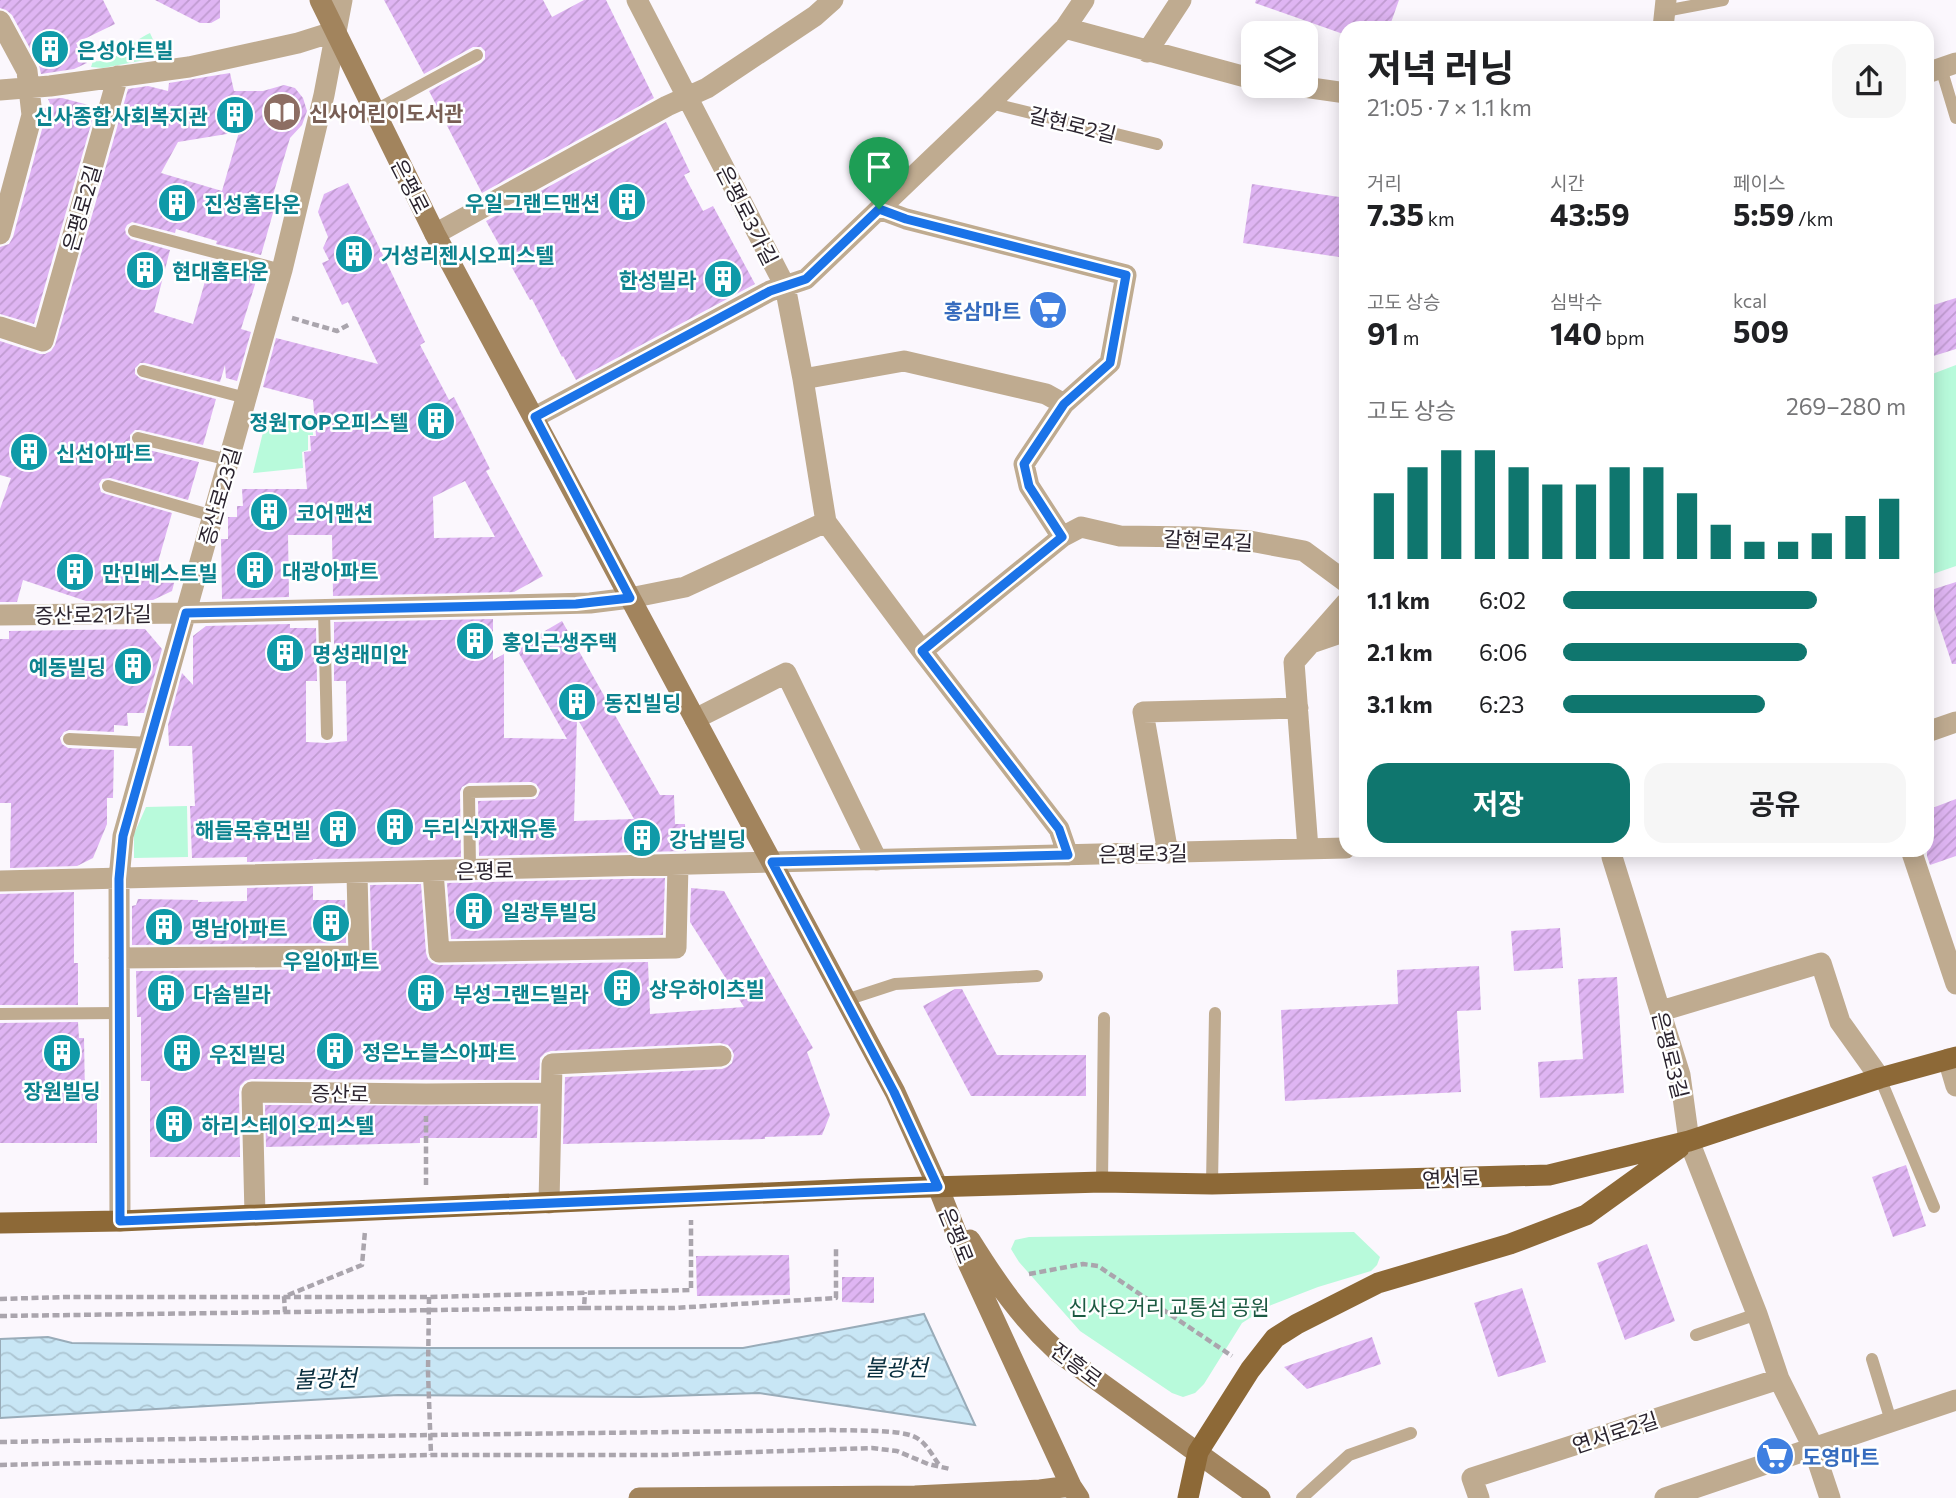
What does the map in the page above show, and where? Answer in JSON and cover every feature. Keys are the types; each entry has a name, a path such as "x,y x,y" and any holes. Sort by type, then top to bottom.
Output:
{"main road":[{"name":"은평로","path":"320,0 435,234 894,1092 938,1187 969,1265 1075,1492"},
{"name":"연서로","path":"938,1187 1102,1182 1213,1184 1549,1175 1689,1141 1880,1078 1952,1058"},
{"path":"1188,1498 1198,1452 1253,1366 1275,1338 1378,1283 1510,1244 1586,1215 1689,1141"},
{"path":"0,1223 120,1221 938,1187"},
{"name":"진흥로","path":"938,1187 1004,1295 1043,1338 1058,1352 1260,1498"},
{"path":"639,1498 915,1497 1040,1490 1075,1492"}],"street":[{"path":"0,90 189,67 298,43 336,31 342,0"},
{"name":"은평로3가길","path":"637,0 785,286 826,522 1059,829 1068,855"},
{"path":"435,234 667,106 707,88 815,16 833,0"},
{"name":"갈현로2길","path":"535,417 770,291 806,279 1065,28 1084,0"},
{"path":"1147,51 1181,0"},
{"path":"0,21 27,71 32,115 1,229"},
{"path":"1065,28 1241,76"},
{"name":"증산로23길","path":"120,1221 119,879 123,836 271,312 324,95 336,31"},
{"name":"은평로2길","path":"0,327 43,341 118,76"},
{"path":"1318,89 1339,92"},
{"path":"879,209 906,219 1126,275 1110,363 1064,404 1024,464 1029,486 1062,537 922,651"},
{"path":"803,379 904,361 1046,394 1064,404"},
{"path":"186,613 576,604 630,598 685,587 826,522"},
{"name":"갈현로4길","path":"1062,537 1081,527 1120,536 1250,541 1304,551 1339,577"},
{"path":"1308,849 1294,662 1339,611"},
{"name":"증산로21가길","path":"0,615 186,613"},
{"path":"1311,643 1339,633"},
{"path":"695,719 786,673 877,860"},
{"path":"1168,853 1143,712 1298,708"},
{"path":"1934,730 1956,722"},
{"name":"은평로3길","path":"772,862 1339,848"},
{"name":"은평로3길","path":"1612,857 1680,1075 1689,1141"},
{"path":"1913,857 1956,984"},
{"name":"은평로","path":"678,865 676,948 439,952 433,871 772,862"},
{"path":"0,881 433,871"},
{"path":"119,958 359,956 357,874"},
{"path":"1661,1011 1821,962 1840,1022 1880,1078"},
{"path":"549,1203 552,1064 721,1055"},
{"name":"연서로","path":"1952,1058 1956,1086"},
{"name":"증산로","path":"256,1215 252,1092 551,1093"},
{"path":"1689,1141 1757,1314 1779,1379 1813,1447 1830,1498"},
{"name":"연서로2길","path":"1479,1498 1472,1478 1779,1379"},
{"path":"1665,1498 1709,1491 1813,1447 1956,1400"}],"lane":[{"path":"1664,13 1723,0"},
{"path":"374,111 477,55"},
{"path":"1941,68 1956,118"},
{"name":"갈현로2길","path":"990,103 1157,144"},
{"path":"134,231 282,270"},
{"path":"143,371 246,398"},
{"path":"138,438 229,460"},
{"path":"108,486 213,516"},
{"path":"324,610 327,734"},
{"path":"69,739 150,743"},
{"path":"470,870 469,792 531,791"},
{"path":"846,1000 895,984 1037,976"},
{"path":"0,1014 119,1013"},
{"path":"1213,1184 1215,1013"},
{"path":"1102,1182 1104,1018"},
{"path":"1880,1078 1934,1206"},
{"path":"1696,1335 1757,1314"},
{"path":"1872,1359 1891,1421"},
{"path":"1302,1498 1349,1455 1411,1433"}],"path":[{"path":"271,312 337,331 350,324"},
{"path":"425,1208 426,1094"},
{"path":"0,1299 429,1297 691,1290 691,1196"},
{"path":"284,1296 362,1265 367,1210"},
{"path":"0,1316 674,1308 836,1298 836,1246"},
{"path":"1029,1274 1083,1264 1098,1266 1224,1352 1253,1366"},
{"path":"584,1308 585,1292"},
{"path":"284,1296 285,1312"},
{"path":"429,1297 430,1455"},
{"path":"0,1442 833,1430 893,1433 916,1438 940,1467"},
{"path":"0,1465 430,1455 666,1455 872,1448 897,1451 954,1471"}],"green space":[{"path":"150,33 161,57 103,68 91,67 93,61 110,59"},
{"path":"1956,365 1956,566 1934,574 1934,373"},
{"path":"267,416 312,417 313,435 308,435 308,450 302,452 303,468 253,473"},
{"path":"187,806 188,857 134,858 134,834 146,807"},
{"name":"신사오거리 교통섬 공원","path":"1354,1232 1380,1257 1371,1271 1269,1306 1242,1323 1204,1384 1195,1393 1183,1397 1172,1393 1080,1331 1019,1262 1011,1249 1015,1240 1029,1237"}],"water":[{"name":"불광천","path":"924,1314 975,1425 759,1393 640,1397 398,1395 0,1418 0,1339 48,1337 72,1343 429,1348 743,1348"}],"building":[{"path":"0,0 103,0 115,24 76,43 87,63 74,69 41,74 39,65 12,15 0,8"},
{"path":"155,0 220,0 220,18 211,23 200,23"},
{"path":"384,0 543,0 552,17 584,0 606,0 654,98 482,193 429,91 481,63 485,59 485,51 481,47 473,47 424,74"},
{"path":"1256,0 1399,0 1392,21 1339,21 1339,33 1318,25 1318,21 1306,21 1255,3"},
{"path":"230,73 234,91 263,91 284,85 295,88 303,98 307,111 302,125 290,138 270,205 275,206 261,255 216,244 217,241 176,229 175,233 132,222 125,229 131,239 170,250 154,312 193,324 211,260 256,272 257,278 241,329 251,332 237,381 226,378 225,365 220,382 145,363 140,363 135,368 135,374 141,379 216,399 203,445 140,430 135,430 130,435 130,441 136,447 199,462 188,500 110,478 102,479 99,484 101,492 106,494 172,513 156,569 176,576 172,591 153,600 86,601 23,580 17,602 0,602 0,509 11,478 0,475 0,341 40,354 51,351 55,345 128,89 148,86 168,91 169,83","holes":["239,132 222,191 161,173 178,142"]},
{"path":"62,98 96,107 34,324 0,314 0,247 9,244 13,237 45,118 44,108 52,108 48,99"},
{"path":"666,122 690,172 684,175 703,211 713,206 755,284 576,380 486,221"},
{"path":"348,183 425,342 420,345 449,400 454,397 490,469 486,471 543,576 514,592 333,596 332,535 288,535 289,597 222,599 221,539 228,539 228,517 237,517 237,506 243,506 242,489 307,489 304,452 311,451 310,436 316,436 313,400 263,387 276,338 378,364 348,302 342,305 322,263 329,260 323,248 328,237 318,212 324,194","holes":["465,481 495,537 434,538 433,497"]},
{"path":"1252,184 1339,197 1339,257 1243,243"},
{"path":"1956,298 1956,349 1934,356 1934,305"},
{"path":"1956,582 1956,664 1952,664 1934,609 1934,589"},
{"path":"493,619 493,660 504,654 504,738 567,739 516,648 562,621 660,795 674,795 675,824 685,824 686,851 479,856 478,801 535,799 540,790 531,782 469,783 462,787 461,857 247,862 247,857 192,858 190,806 195,806 192,746 169,746 168,725 182,673 193,685 193,636 206,626 290,624 290,628 316,628 317,681 306,681 306,742 327,743 347,741 346,681 334,681 334,622","holes":["577,718 634,819 574,821"]},
{"path":"145,629 162,649 144,713 127,713 128,726 114,725 114,732 69,730 60,738 62,744 68,748 114,750 113,798 107,798 107,824 93,858 77,866 10,868 11,803 0,803 0,639 9,639 9,631"},
{"path":"1956,799 1956,856 1930,865 1927,857 1934,857 1934,807"},
{"path":"665,878 663,935 451,939 447,883"},
{"path":"421,884 426,953 432,963 648,962 650,1014 744,1007 690,922 691,888 724,891 813,1048 807,1052 830,1115 822,1135 563,1144 565,1077 722,1069 732,1063 734,1055 728,1045 720,1043 551,1051 540,1058 539,1080 251,1079 240,1086 239,1092 240,1157 150,1157 150,1081 141,1081 141,1017 137,1017 136,971 365,968 372,956 370,885"},
{"path":"313,886 313,900 345,900 346,943 132,945 132,906 136,905 138,899 247,901 247,888"},
{"path":"74,892 74,963 78,963 78,1005 0,1005 0,894"},
{"path":"1560,928 1563,968 1514,971 1511,931"},
{"path":"1479,966 1481,1010 1457,1011 1461,1092 1285,1101 1281,1010 1398,1004 1397,970"},
{"path":"1617,977 1624,1093 1540,1098 1538,1062 1583,1059 1578,979"},
{"path":"955,989 962,989 997,1055 1086,1055 1086,1096 971,1096 923,1006"},
{"path":"78,1022 79,1038 84,1038 85,1096 92,1096 91,1101 97,1101 97,1143 0,1143 0,1023"},
{"path":"265,1105 538,1106 537,1138 420,1138 420,1143 266,1147"},
{"path":"1906,1165 1926,1226 1893,1237 1872,1177"},
{"path":"1647,1244 1675,1321 1625,1340 1597,1263"},
{"path":"789,1255 790,1295 697,1296 696,1256"},
{"path":"842,1277 874,1277 874,1303 842,1302"},
{"path":"1522,1288 1546,1362 1498,1377 1474,1303"},
{"path":"1372,1337 1381,1364 1307,1389 1284,1367"}],"place":[{"name":"은성아트빌","path":"50,49"},
{"name":"신사어린이도서관","path":"282,112"},
{"name":"신사종합사회복지관","path":"235,115"},
{"name":"우일그랜드맨션","path":"627,202"},
{"name":"진성홈타운","path":"177,203"},
{"name":"거성리젠시오피스텔","path":"354,254"},
{"name":"현대홈타운","path":"145,270"},
{"name":"한성빌라","path":"723,279"},
{"name":"홍삼마트","path":"1048,310"},
{"name":"정원TOP오피스텔","path":"436,421"},
{"name":"신선아파트","path":"29,452"},
{"name":"코어맨션","path":"269,512"},
{"name":"대광아파트","path":"255,570"},
{"name":"만민베스트빌","path":"75,572"},
{"name":"홍인근생주택","path":"475,641"},
{"name":"명성래미안","path":"285,653"},
{"name":"예동빌딩","path":"133,666"},
{"name":"동진빌딩","path":"577,702"},
{"name":"두리식자재유통","path":"395,827"},
{"name":"해들목휴먼빌","path":"338,829"},
{"name":"강남빌딩","path":"642,838"},
{"name":"일광투빌딩","path":"474,911"},
{"name":"우일아파트","path":"331,923"},
{"name":"명남아파트","path":"164,927"},
{"name":"상우하이츠빌","path":"622,988"},
{"name":"다솜빌라","path":"166,993"},
{"name":"부성그랜드빌라","path":"426,993"},
{"name":"정은노블스아파트","path":"335,1051"},
{"name":"장원빌딩","path":"62,1053"},
{"name":"우진빌딩","path":"182,1053"},
{"name":"하리스테이오피스텔","path":"174,1124"},
{"name":"도영마트","path":"1775,1456"}],"route":[{"path":"879,209 906,219 1126,275 1110,363 1064,404 1024,464 1029,486 1062,537 922,651 1059,829 1068,855 772,862 894,1092 938,1187 120,1221 119,879 123,836 186,613 576,604 630,598 535,417 770,291 806,279 879,209"}]}
